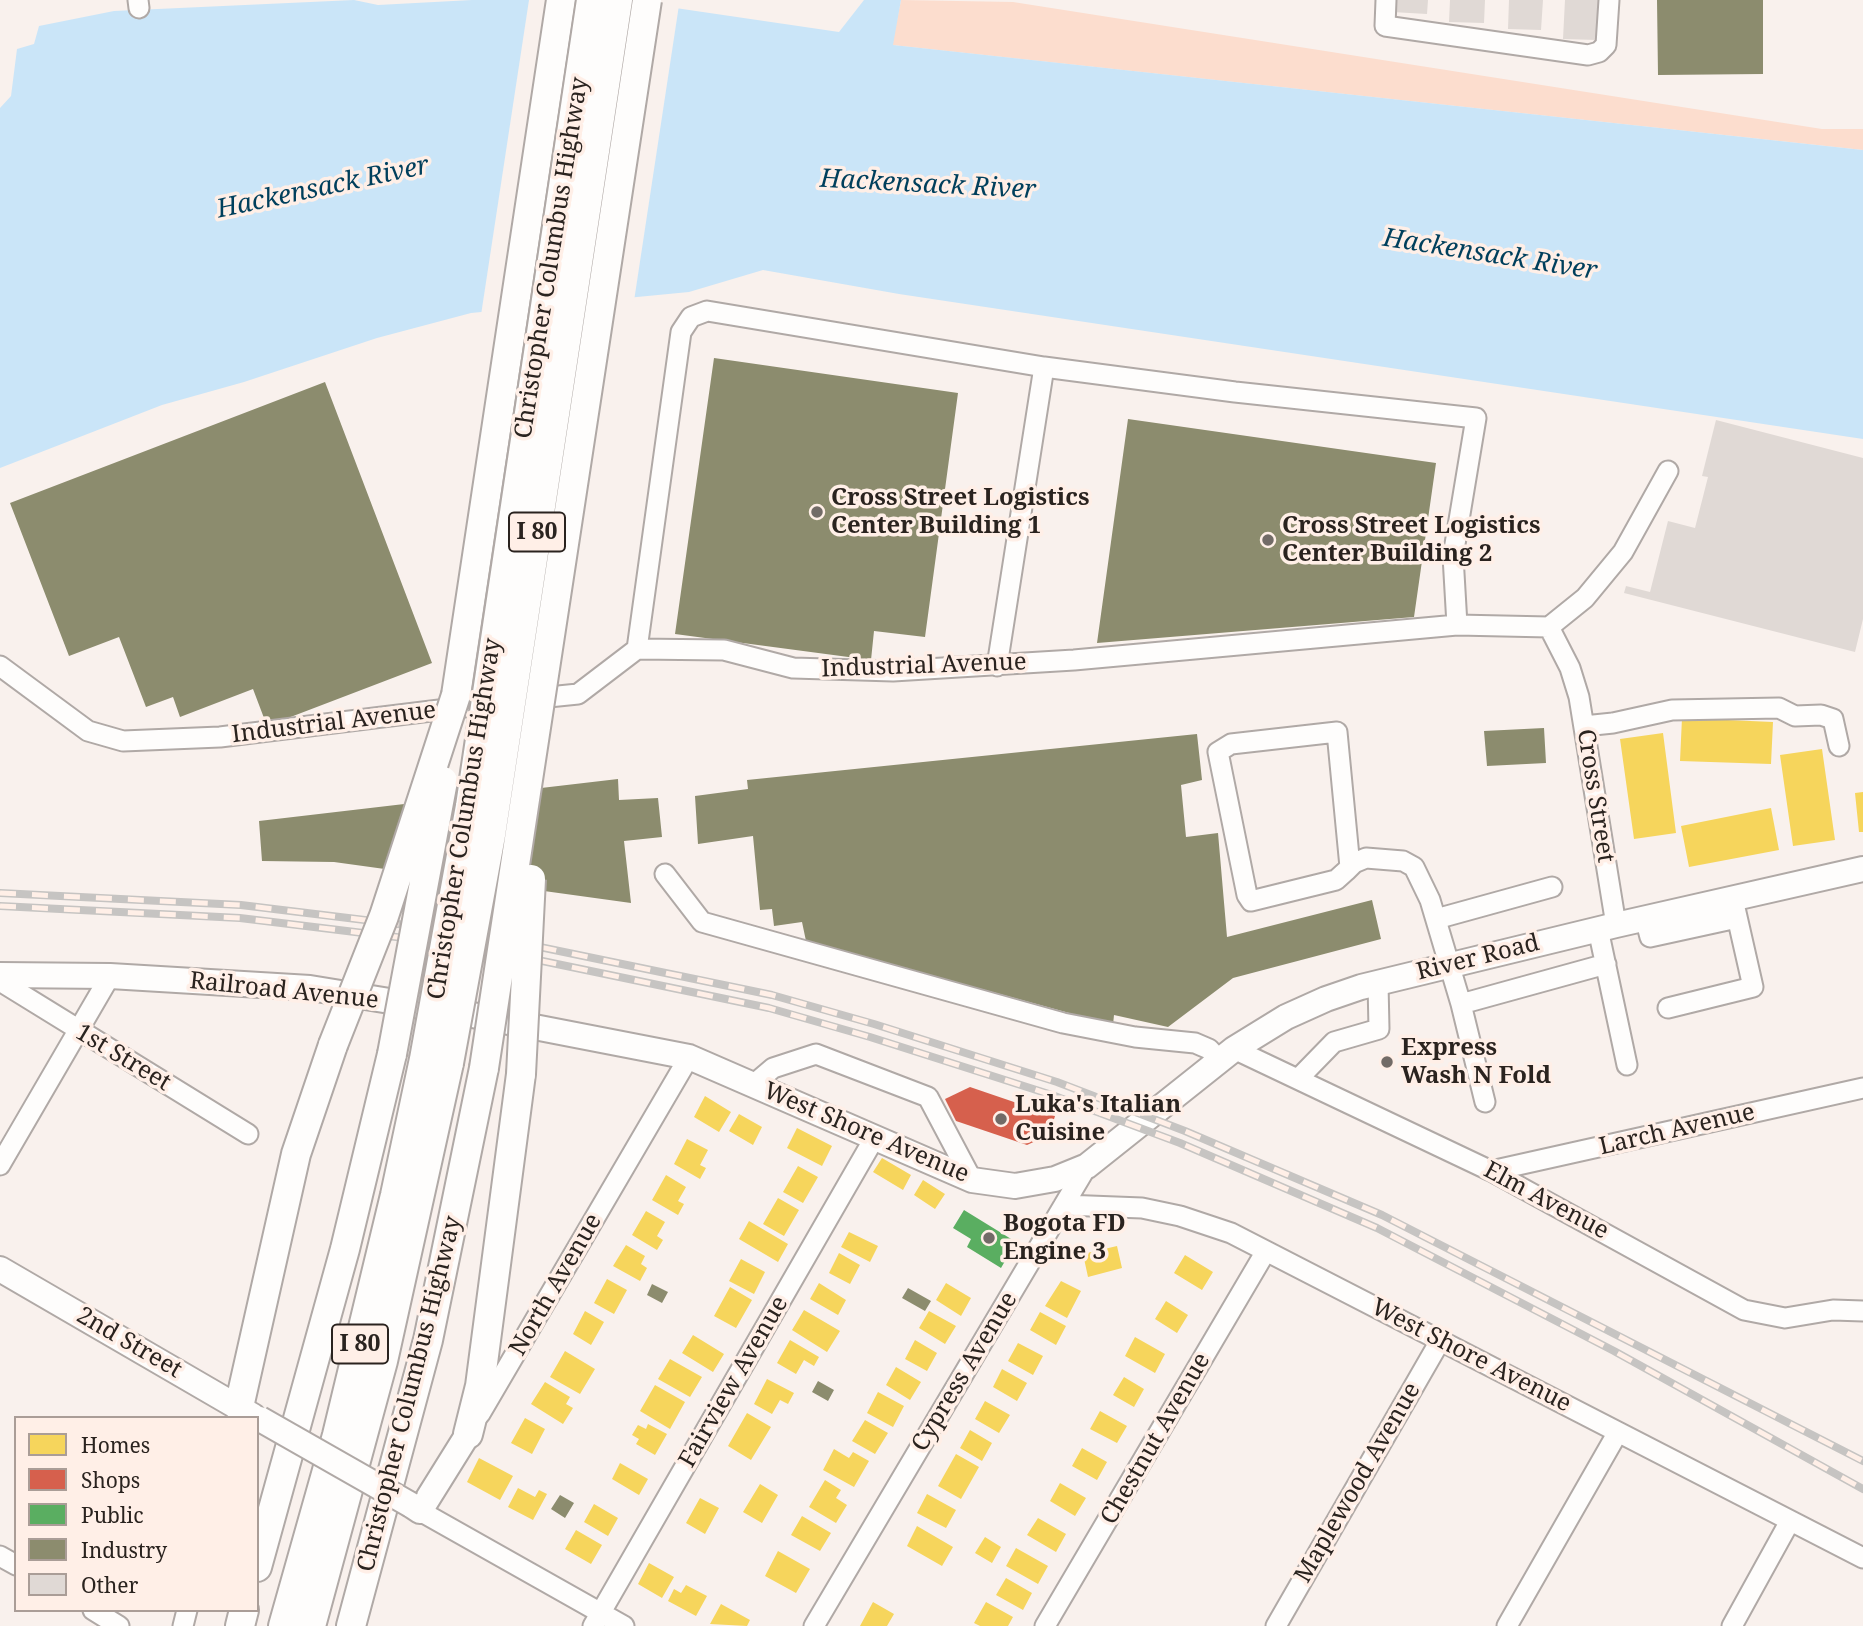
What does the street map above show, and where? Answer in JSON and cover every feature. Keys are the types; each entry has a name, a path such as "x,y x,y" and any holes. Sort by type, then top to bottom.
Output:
{"highway":[{"name":"Christopher Columbus Highway","path":"259,1560 345,1249 414,949 456,695 561,0"},
{"name":"Christopher Columbus Highway","path":"310,1626 383,1361 437,1061 471,797 591,0"},
{"name":"Christopher Columbus Highway","path":"283,1626 437,1061 491,835 618,0"},
{"name":"Christopher Columbus Highway","path":"351,1626 422,1365 484,1068 647,0"},
{"path":"250,1416 296,1154 333,1045 384,916 456,695"},
{"path":"468,1433 480,1386 521,1073 539,715"}],"main road":[{"name":"River Road","path":"1132,1133 1227,1055 1286,1017 1326,999 1378,983 1645,918 1735,908 1863,869"},
{"name":"Railroad Avenue","path":"0,975 110,976 310,988 457,1012 689,1057"},
{"name":"West Shore Avenue","path":"689,1057 972,1180 999,1185 1027,1185 1055,1179 1087,1166"},
{"name":"Cypress Avenue","path":"1087,1166 1132,1133"},
{"name":"2nd Street","path":"0,1269 250,1416"},
{"name":"2nd Street","path":"259,1421 416,1508"},
{"name":"North Avenue","path":"416,1508 468,1433"}],"street":[{"path":"1386,0 1385,26 1588,55 1599,52 1606,45 1609,0"},
{"path":"637,649 681,332 691,317 707,311 1044,367 1235,392 1476,418 1453,555 1457,625"},
{"path":"997,666 1044,367"},
{"path":"1549,627 1585,598 1623,552 1668,471"},
{"name":"Industrial Avenue","path":"0,666 88,731 123,741 220,737 578,694 637,649 724,650 793,668 835,671 997,666 1457,625 1549,627"},
{"name":"Cross Street","path":"1549,627 1570,668 1579,697 1607,927 1606,964 1627,1065"},
{"path":"1584,726 1613,723 1672,710 1779,708 1795,716 1821,715 1833,719 1839,746"},
{"path":"1350,867 1337,732 1231,744 1218,752 1247,895 1251,901 1335,880 1366,858 1403,861 1413,867 1420,877 1436,919 1461,1004 1485,1102"},
{"name":"Elm Avenue","path":"664,874 702,922 1062,1023 1135,1037 1195,1043 1298,1079 1491,1171 1744,1310 1785,1318 1833,1310 1863,1311"},
{"path":"1436,919 1552,887"},
{"path":"1668,1008 1753,987 1735,908"},
{"path":"1461,1004 1606,964"},
{"path":"0,1164 110,976"},
{"name":"1st Street","path":"0,981 248,1134"},
{"path":"1298,1079 1334,1042 1379,1029 1378,983"},
{"path":"753,1085 773,1068 816,1054 928,1097 972,1180"},
{"name":"North Avenue","path":"468,1433 689,1057"},
{"name":"Larch Avenue","path":"1491,1171 1863,1088"},
{"name":"Fairview Avenue","path":"597,1619 875,1138"},
{"name":"Cypress Avenue","path":"814,1626 1087,1166"},
{"name":"West Shore Avenue","path":"1064,1205 1129,1207 1180,1216 1231,1233 1863,1558"},
{"name":"Chestnut Avenue","path":"1045,1626 1266,1251"},
{"name":"Maplewood Avenue","path":"1276,1626 1440,1341"},
{"path":"1507,1626 1618,1432"},
{"path":"416,1508 597,1619 624,1626"},
{"path":"1732,1626 1790,1521"},
{"path":"96,1612 119,1626"}],"shaded area":[{"path":"901,0 1013,2 1822,129 1863,129 1863,150 892,45"}],"water":[{"name":"Hackensack River","path":"354,0 378,5 472,0 621,0 839,32 864,0 901,0 893,45 1863,150 1863,439 899,294 763,270 689,292 471,313 377,338 244,382 162,405 0,468 0,108 11,96 17,49 34,44 39,26 114,11"}],"pier":[{"path":"529,0 645,0 679,5 634,301 481,315"}],"building: Homes":[{"path":"1682,718 1773,722 1771,764 1680,761"},
{"path":"1663,733 1676,833 1634,839 1620,739"},
{"path":"1822,749 1835,840 1793,846 1780,755"},
{"path":"1863,792 1863,832 1859,832 1855,793"},
{"path":"1771,808 1779,850 1689,867 1681,826"},
{"path":"705,1096 731,1112 719,1132 694,1117"},
{"path":"739,1114 762,1127 753,1145 729,1131"},
{"path":"797,1128 832,1146 822,1166 787,1148"},
{"path":"687,1139 708,1150 700,1165 706,1168 700,1179 674,1164"},
{"path":"882,1158 911,1175 903,1190 873,1172"},
{"path":"798,1166 818,1177 803,1203 783,1192"},
{"path":"666,1175 686,1187 678,1201 684,1204 678,1215 652,1200"},
{"path":"923,1180 945,1194 935,1209 914,1195"},
{"path":"778,1198 799,1210 784,1236 763,1224"},
{"path":"646,1211 665,1222 657,1236 663,1240 657,1250 632,1235"},
{"path":"749,1221 788,1244 778,1262 739,1239"},
{"path":"849,1232 878,1246 870,1262 841,1247"},
{"path":"626,1245 645,1256 641,1264 647,1268 640,1281 613,1266"},
{"path":"1117,1246 1122,1268 1088,1277 1083,1254"},
{"path":"839,1253 860,1265 850,1284 829,1273"},
{"path":"1185,1255 1213,1272 1202,1290 1174,1273"},
{"path":"741,1259 765,1272 754,1294 729,1281"},
{"path":"607,1279 627,1290 614,1314 594,1303"},
{"path":"1061,1281 1081,1291 1067,1318 1045,1306"},
{"path":"819,1283 846,1300 838,1315 810,1299"},
{"path":"946,1283 971,1298 961,1316 936,1300"},
{"path":"730,1287 752,1300 736,1328 714,1316"},
{"path":"1166,1301 1188,1315 1177,1333 1155,1319"},
{"path":"804,1310 840,1331 827,1352 792,1330"},
{"path":"585,1311 604,1322 591,1345 573,1334"},
{"path":"929,1311 956,1326 945,1344 919,1328"},
{"path":"1040,1312 1066,1326 1056,1345 1030,1330"},
{"path":"693,1335 724,1354 713,1372 682,1353"},
{"path":"1135,1337 1165,1354 1155,1373 1125,1356"},
{"path":"790,1340 819,1357 814,1366 804,1360 796,1374 777,1363"},
{"path":"915,1340 937,1353 927,1371 905,1359"},
{"path":"1018,1343 1043,1356 1033,1375 1008,1361"},
{"path":"565,1351 595,1369 580,1394 550,1377"},
{"path":"670,1359 702,1377 690,1397 658,1379"},
{"path":"896,1367 921,1382 910,1400 886,1385"},
{"path":"1002,1369 1027,1383 1017,1401 993,1387"},
{"path":"1124,1377 1144,1389 1134,1407 1113,1395"},
{"path":"767,1379 794,1393 788,1404 780,1400 772,1414 754,1404"},
{"path":"545,1382 570,1397 566,1404 573,1408 563,1424 531,1404"},
{"path":"655,1385 685,1402 670,1429 640,1411"},
{"path":"878,1392 904,1406 893,1427 867,1413"},
{"path":"985,1401 1010,1415 999,1433 975,1419"},
{"path":"1100,1411 1127,1426 1117,1443 1090,1429"},
{"path":"747,1413 771,1427 751,1460 728,1446"},
{"path":"525,1418 545,1429 532,1454 511,1443"},
{"path":"865,1420 888,1433 875,1454 852,1441"},
{"path":"648,1424 667,1434 655,1455 636,1444 639,1439 632,1435 638,1425 646,1429"},
{"path":"970,1430 992,1443 982,1461 960,1448"},
{"path":"1082,1448 1107,1462 1097,1480 1072,1466"},
{"path":"834,1449 849,1458 853,1452 869,1461 854,1487 823,1470"},
{"path":"956,1454 979,1467 961,1499 938,1486"},
{"path":"479,1458 513,1476 500,1500 467,1482"},
{"path":"620,1463 648,1479 639,1495 612,1479"},
{"path":"825,1480 841,1490 836,1498 847,1505 836,1523 809,1507"},
{"path":"1060,1483 1086,1498 1075,1516 1050,1501"},
{"path":"760,1484 778,1495 762,1523 743,1512"},
{"path":"518,1488 535,1497 539,1490 547,1494 533,1520 508,1507"},
{"path":"927,1494 956,1510 946,1528 917,1513"},
{"path":"700,1498 719,1508 705,1534 686,1523"},
{"path":"594,1504 618,1518 608,1536 584,1522"},
{"path":"802,1516 831,1533 820,1551 791,1535"},
{"path":"1038,1518 1066,1534 1056,1552 1027,1535"},
{"path":"917,1526 953,1547 942,1566 907,1546"},
{"path":"576,1530 602,1545 591,1564 565,1549"},
{"path":"985,1537 1001,1547 992,1563 975,1553"},
{"path":"1016,1548 1048,1566 1038,1584 1006,1566"},
{"path":"778,1551 810,1569 796,1593 765,1576"},
{"path":"649,1563 674,1577 662,1598 638,1584"},
{"path":"1006,1578 1032,1593 1023,1610 996,1595"},
{"path":"686,1585 707,1596 696,1616 668,1601 674,1589 681,1593"},
{"path":"873,1602 894,1614 887,1626 860,1626"},
{"path":"986,1602 1013,1617 1008,1626 980,1626 974,1623"},
{"path":"721,1604 750,1620 747,1626 710,1624"}],"building: Shops":[{"path":"970,1087 1055,1116 1049,1135 1027,1145 956,1121 945,1099"}],"building: Public":[{"name":"Bogota FD Engine 3","path":"964,1210 1016,1242 1001,1268 967,1247 971,1239 953,1228"}],"building: Industry":[{"path":"1657,0 1763,0 1763,74 1658,75"},
{"name":"Cross Street Logistics Center Building 1","path":"714,358 958,393 925,637 874,631 871,660 675,634"},
{"path":"325,382 432,663 267,726 253,689 180,717 173,697 146,707 119,637 69,656 10,503"},
{"name":"Cross Street Logistics Center Building 2","path":"1128,419 1436,463 1414,617 1097,643"},
{"path":"1544,728 1546,763 1487,766 1484,731"},
{"path":"1197,734 1202,780 1181,785 1186,837 1218,833 1227,937 1372,900 1381,939 1233,978 1168,1027 1114,1015 1113,1025 806,941 802,922 774,926 772,909 760,910 753,836 698,844 695,796 748,789 747,780"},
{"path":"618,779 619,800 658,798 662,837 624,841 631,903 334,862 262,861 259,821"},
{"path":"652,1284 668,1292 662,1303 647,1295"},
{"path":"908,1288 931,1301 925,1311 902,1298"},
{"path":"818,1381 834,1390 828,1401 812,1392"},
{"path":"560,1495 574,1503 565,1518 551,1509"}],"building: Other":[{"path":"1393,0 1428,0 1427,14 1392,12"},
{"path":"1450,0 1485,0 1484,23 1449,22"},
{"path":"1509,0 1543,0 1541,30 1508,29"},
{"path":"1565,0 1599,0 1597,40 1563,39"},
{"path":"1716,420 1863,458 1863,619 1855,652 1624,593 1626,586 1650,592 1668,521 1695,528 1708,477 1702,476"}],"railway":[{"path":"0,893 241,905 472,933 772,995 874,1024 1057,1082 1185,1131 1382,1215 1863,1461"},
{"path":"0,906 240,918 470,946 769,1008 870,1037 1052,1095 1180,1143 1377,1228 1614,1351 1863,1489"}],"place":[{"name":"Cross Street Logistics Center Building 1","path":"817,512"},
{"name":"Cross Street Logistics Center Building 2","path":"1268,540"},
{"name":"Express Wash N Fold","path":"1387,1062"},
{"name":"Luka's Italian Cuisine","path":"1001,1119"},
{"name":"Bogota FD Engine 3","path":"989,1238"}]}
